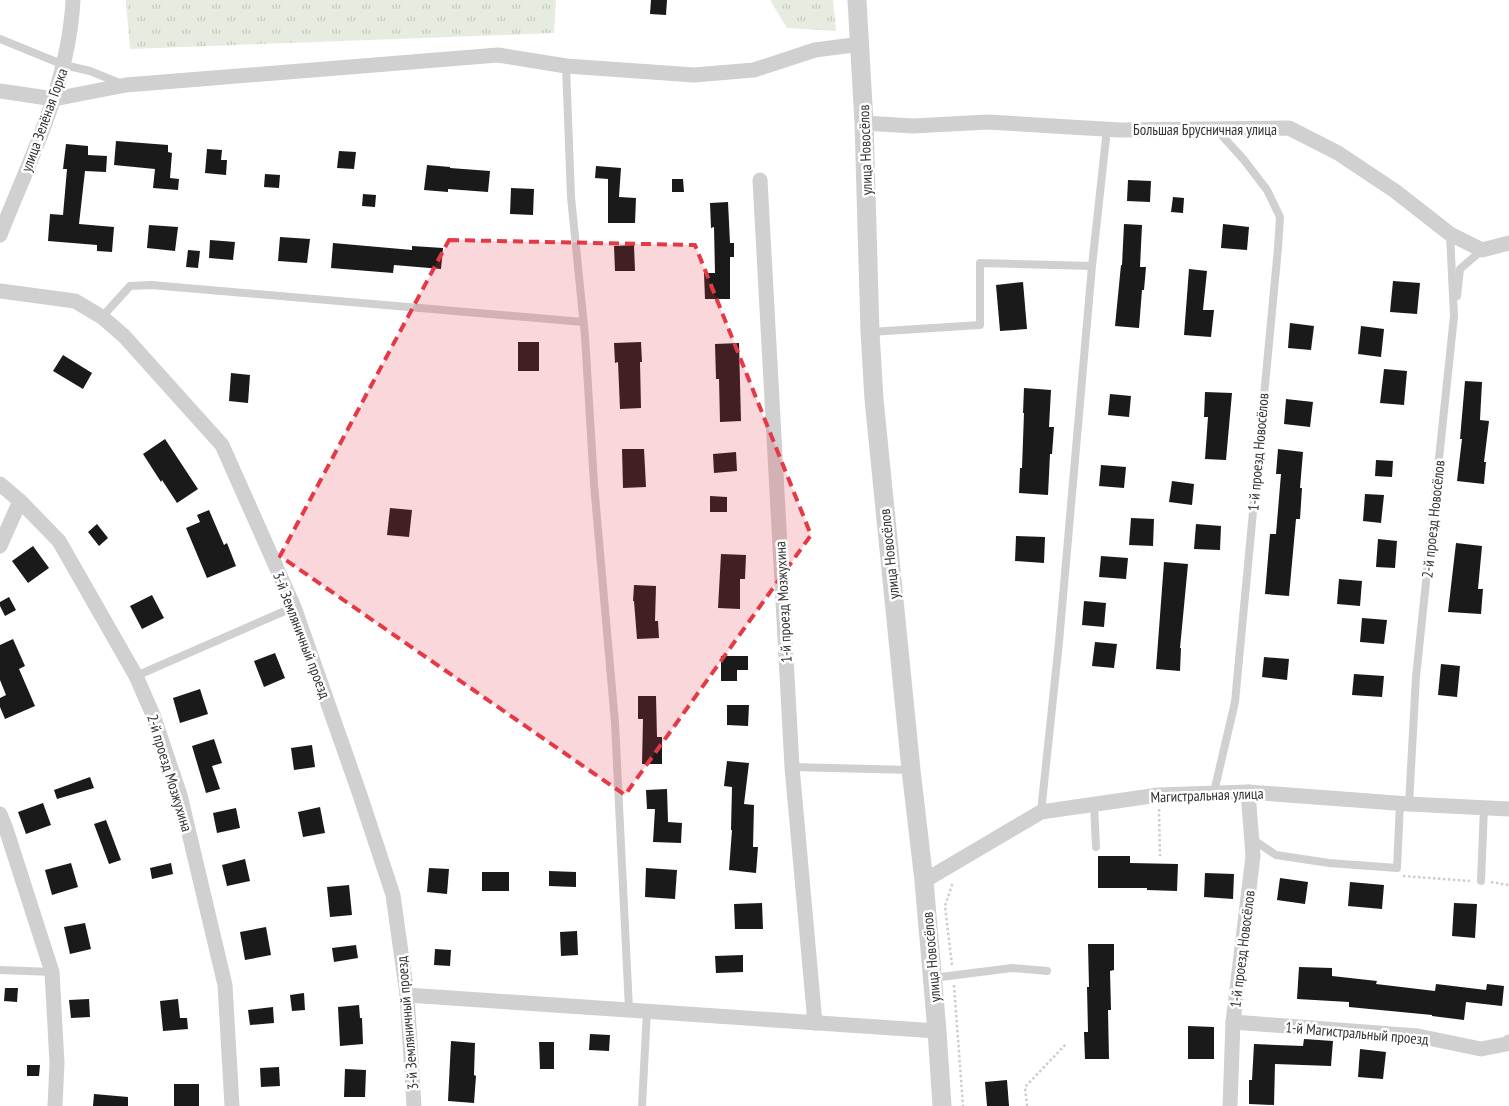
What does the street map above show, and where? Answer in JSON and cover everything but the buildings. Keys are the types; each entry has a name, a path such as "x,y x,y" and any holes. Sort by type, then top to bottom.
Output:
{"street":[{"name":"улица Зелёная Горка","path":"0,235 54,99 64,65 73,12 73,0"},
{"name":"улица Новосёлов","path":"857,0 861,44 870,332 874,398 911,770 924,881 942,1106"},
{"path":"0,91 54,99 126,85 498,55 566,66 694,75 754,70 815,50 861,44"},
{"name":"Большая Брусничная улица","path":"864,123 914,126 988,122 1107,129 1217,130 1289,128 1338,153 1395,191 1450,234 1482,250"},
{"name":"1-й проезд Мозжухина","path":"760,180 792,767 814,1023"},
{"path":"1482,250 1509,243"},
{"name":"3-й Земляничный проезд","path":"0,291 75,301 102,317 124,336 222,445 294,607 393,895 407,995 414,1106"},
{"name":"2-й проезд Мозжухина","path":"0,484 20,501 59,541 136,676 153,715 180,795 225,985 232,1106"},
{"path":"0,546 20,501"},
{"name":"Магистральная улица","path":"924,881 1041,812 1158,795 1248,792 1509,810"},
{"name":"1-й проезд Новосёлов","path":"1230,1106 1233,1022 1253,856 1248,792"},
{"path":"0,814 52,972 57,1063 55,1106"},
{"path":"407,995 937,1030"},
{"name":"1-й Магистральный проезд","path":"1233,1022 1418,1036 1481,1049 1509,1042"}],"lane":[{"path":"0,39 64,65 90,71 126,85"},
{"path":"566,66 571,197 583,322 615,723 629,1009"},
{"path":"1041,812 1059,642 1092,266 1107,129"},
{"name":"1-й проезд Новосёлов","path":"1214,792 1235,702 1280,217 1267,190 1244,160 1217,130"},
{"name":"2-й проезд Новосёлов","path":"1397,868 1454,316 1450,234"},
{"path":"1454,316 1460,269 1482,250"},
{"path":"870,332 980,325 980,263 1092,266"},
{"path":"102,317 130,286 151,285 583,322"},
{"path":"136,676 294,607"},
{"path":"792,767 911,770"},
{"path":"1094,804 1096,847"},
{"path":"1481,881 1484,808"},
{"path":"1251,839 1276,855 1329,863 1397,868"},
{"path":"933,978 1012,968 1047,971"},
{"path":"0,970 52,972"},
{"path":"642,1106 647,1010"}],"path":[{"path":"1158,795 1160,856"},
{"path":"1397,868 1401,876 1509,884"},
{"path":"955,877 945,906 953,975 963,1106"},
{"path":"1026,1106 1026,1087 1067,1043"}],"highlighted area":[{"path":"449,240 695,245 811,535 625,795 280,556"}],"green space":[{"path":"126,0 556,0 554,33 130,49"},
{"path":"770,0 833,0 836,31 787,28"}]}
